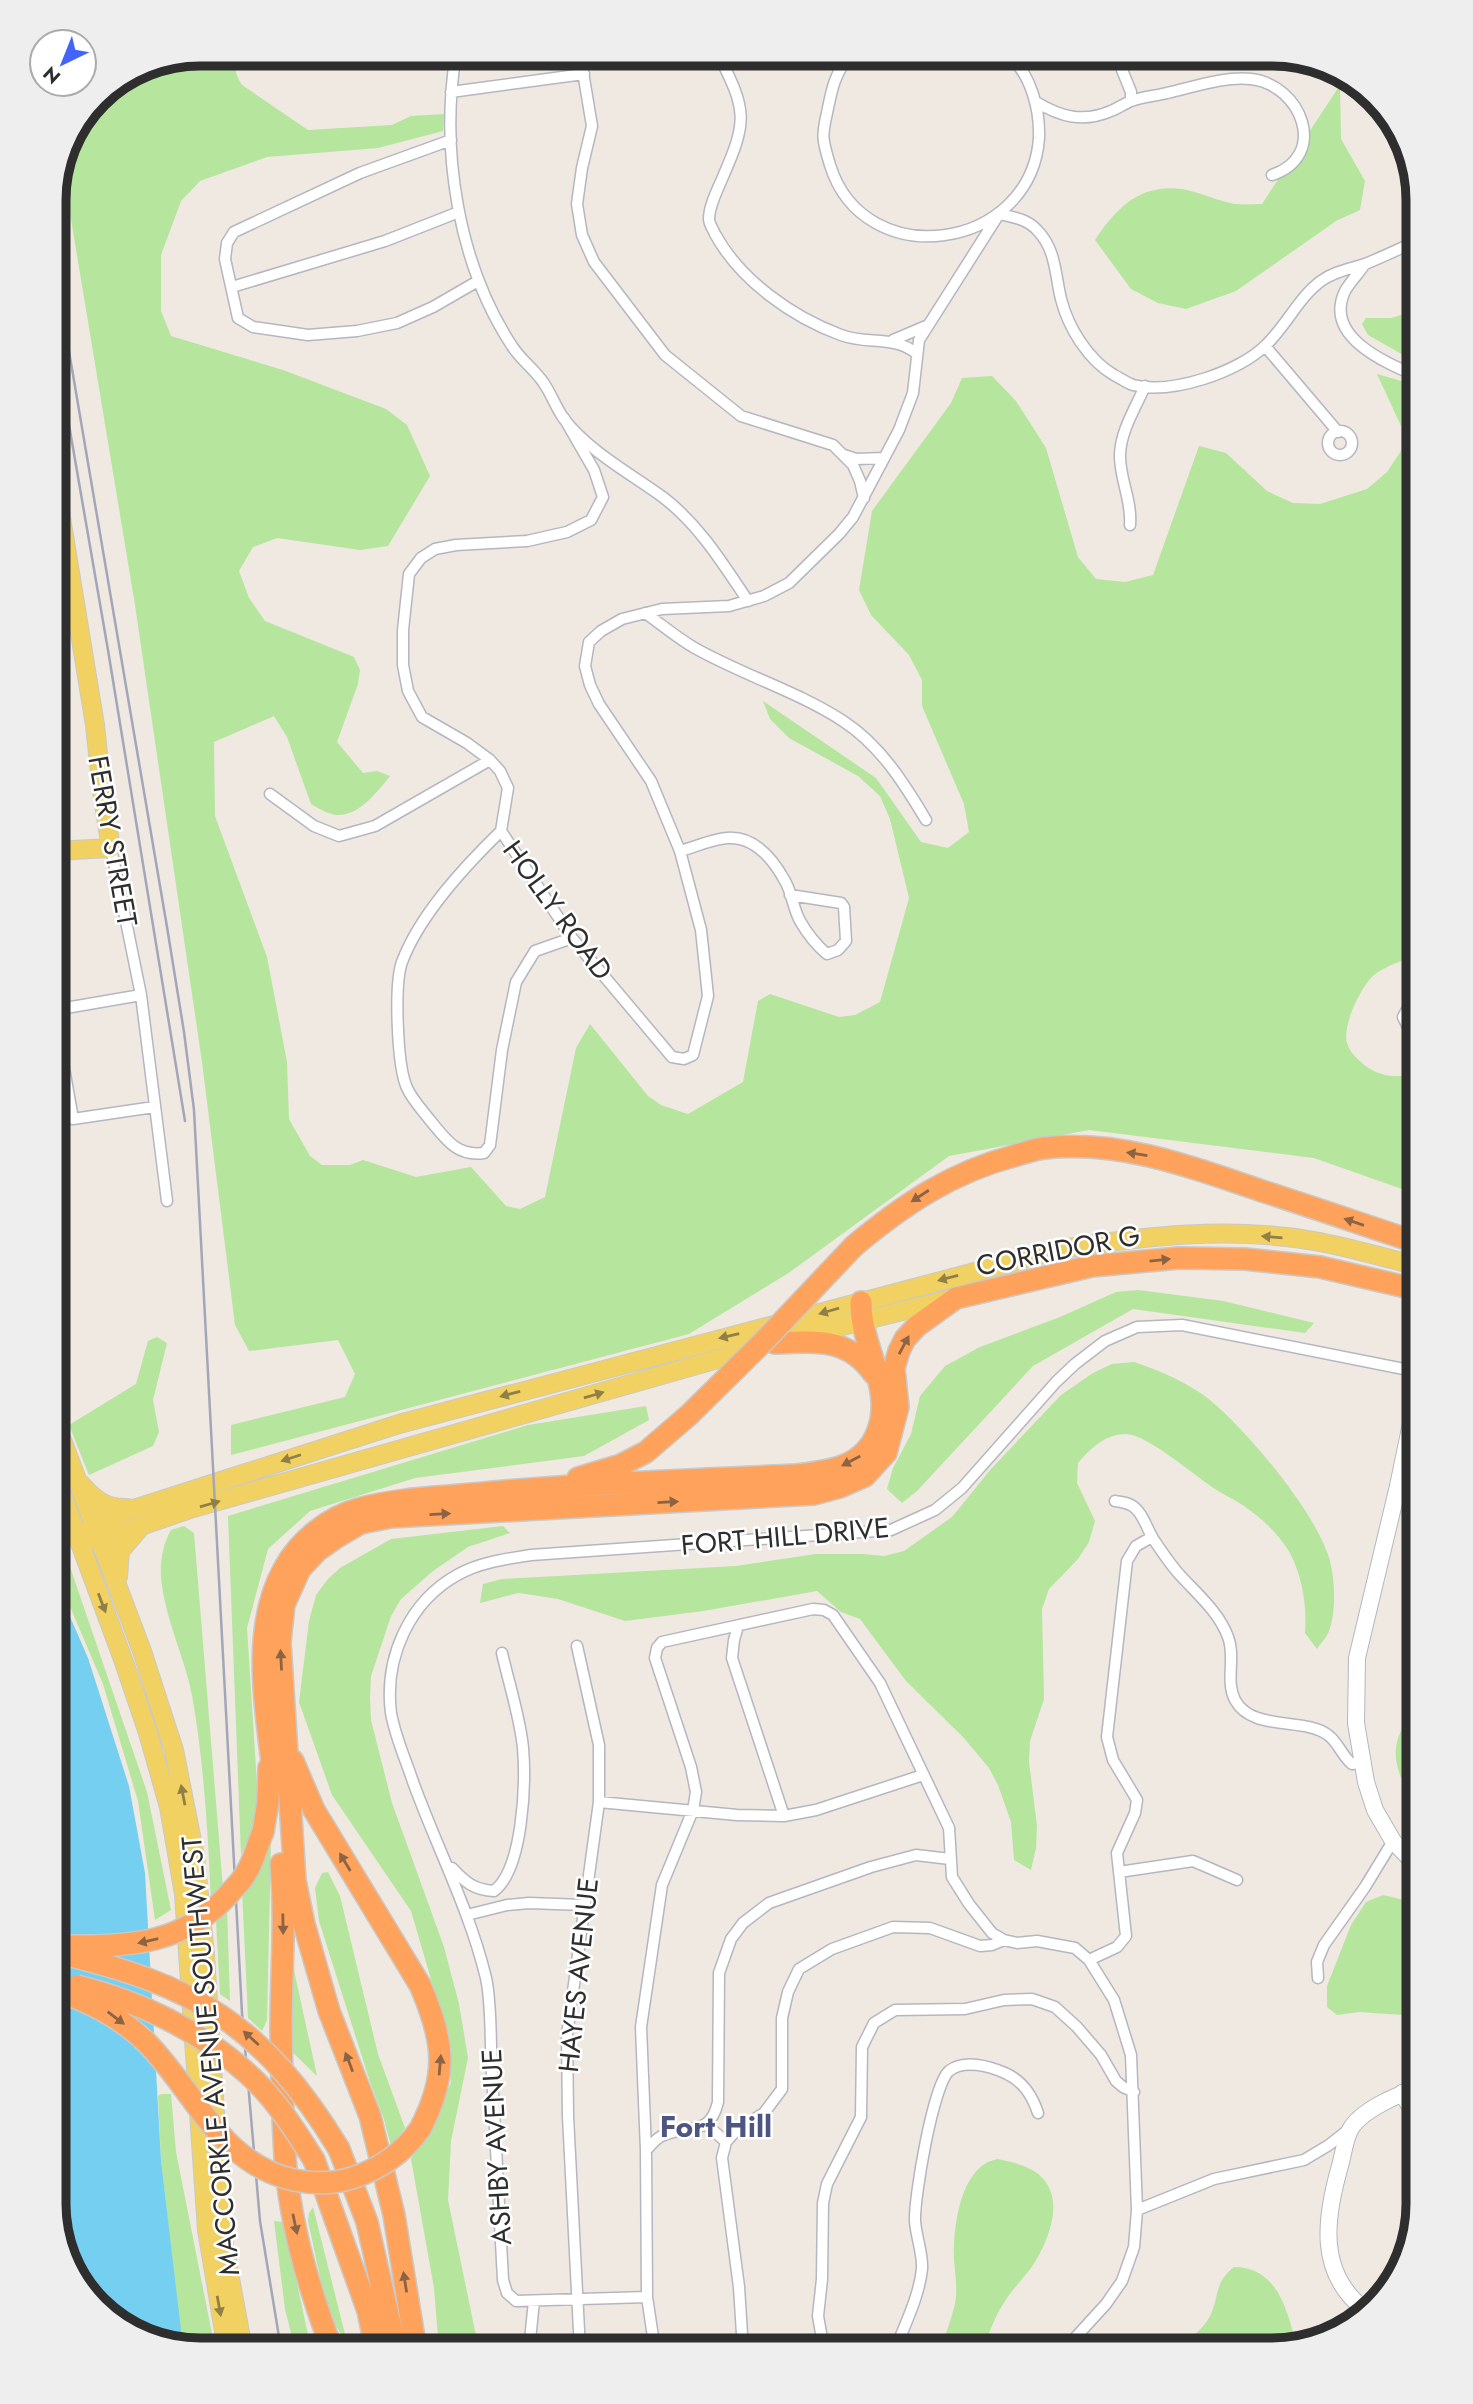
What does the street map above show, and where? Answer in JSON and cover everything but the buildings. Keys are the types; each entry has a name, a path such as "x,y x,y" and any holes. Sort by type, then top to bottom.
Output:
{"highway":[{"path":"545,1487 621,1465 646,1452 689,1415 764,1341 854,1246 890,1216 927,1191 996,1160 1044,1148 1094,1147 1167,1159 1406,1240"},
{"name":"CORRIDOR G","path":"956,1298 1092,1266 1179,1258 1245,1259 1320,1267 1406,1287"},
{"path":"1382,1281 1406,1290"},
{"path":"328,2337 306,2272 286,2168 281,2029 282,1877 277,1731 281,1616 288,1592 300,1569 317,1551 361,1523 391,1517 814,1494 840,1487 864,1476 886,1453 898,1407 894,1368 905,1339 956,1298"},
{"path":"414,2337 394,2215 370,2116 329,2011 295,1880 277,1731 262,1651 267,1612 278,1581 289,1559 323,1526 357,1509 397,1501 545,1487 796,1475 830,1471 851,1463 866,1453 875,1438 882,1422 884,1407 864,1313"},
{"path":"864,1313 890,1387 893,1406 892,1435"},
{"path":"775,1343 820,1341 841,1346 860,1358 879,1382"},
{"path":"66,1946 118,1946 150,1941 181,1931 217,1907 246,1873 263,1832 277,1731"},
{"path":"66,1994 109,2012 145,2041 169,2068 219,2136 238,2154 259,2168 280,2177 327,2183 341,2182 371,2172 405,2147 420,2129 431,2105 439,2074 441,2050 435,2021 420,1985 314,1810 277,1731"},
{"path":"66,1955 112,1966 166,1984 235,2023 282,2068 316,2112 339,2148 367,2222 393,2337"},
{"path":"66,1985 119,1998 179,2026 219,2051 250,2076 273,2102 314,2160 368,2311 373,2337"}],"main road":[{"name":"FERRY STREET","path":"67,559 111,848"},
{"path":"67,850 111,848"},
{"path":"75,1476 98,1502 142,1516 775,1343 1062,1249 1140,1237 1230,1233 1313,1241 1406,1263"},
{"path":"77,1539 399,1424 864,1313 956,1298"},
{"name":"MACCORKLE AVENUE SOUTHWEST","path":"66,1453 142,1651 174,1750 195,1856 205,1955 223,2240 241,2337"},
{"name":"MACCORKLE AVENUE SOUTHWEST","path":"66,1509 128,1673 169,1807 184,1894 207,2230 226,2337"},
{"path":"119,1590 117,1572 120,1551 142,1516"}],"street":[{"path":"454,66 451,92 451,140 459,212 478,281 493,314 513,348 543,381 564,418 613,465 665,499 704,536 748,601"},
{"path":"582,66 592,126 582,168 578,204 582,235 594,262 665,355 741,416 826,442 844,455 853,466 864,498"},
{"path":"724,66 739,95 742,126 714,197 709,221 724,250 759,286 791,311 842,336 903,344 917,354"},
{"path":"841,67 835,74 821,137 835,182 867,218 890,230 919,237 942,237 988,221 1009,205 1026,181 1038,147 1039,126 1036,102 1028,81 1018,67"},
{"path":"1121,67 1131,92 1131,101"},
{"path":"451,92 584,74"},
{"path":"1036,102 1054,113 1080,118 1109,112 1131,101 1230,79 1253,79 1286,95 1301,116 1306,134 1298,156 1287,170 1272,175"},
{"path":"451,140 360,173 234,232 227,243 225,259 238,318 253,327 308,335 357,331 397,323 433,307 478,281"},
{"path":"232,287 385,241 459,212"},
{"path":"790,895 841,903 844,907 846,941 842,946 827,954 818,946 800,922 790,895 785,881 762,850 747,841 724,838 681,851 651,781 599,704 590,685 585,666 589,642 601,631 622,619 680,607 729,606 764,596 789,583 839,534 864,498 899,430 913,393 919,340 926,326 946,300 999,214"},
{"path":"999,214 1024,220 1037,229 1051,249 1061,300 1081,342 1090,355 1109,372 1132,385 1172,387 1232,367 1265,346 1307,293 1320,281 1341,270 1365,264 1406,246"},
{"path":"1365,264 1345,291 1340,309 1344,328 1373,354 1406,370"},
{"path":"889,341 926,326"},
{"path":"1265,346 1338,432"},
{"path":"1130,526 1131,508 1120,455 1123,434 1146,386"},
{"name":"HOLLY ROAD","path":"564,418 594,470 603,497 591,520 567,532 527,541 456,545 435,549 422,558 409,574 403,630 403,664 408,691 422,718 467,743 500,771 508,788 502,831 572,938 672,1057 684,1059 693,1055 708,996 701,930 681,851"},
{"path":"844,455 856,459 884,458"},
{"path":"645,613 692,647 799,697 845,722 883,757 904,782 926,820"},
{"path":"270,794 314,826 339,836 375,826 490,760"},
{"path":"502,831 452,883 427,916 401,964 399,1058 408,1089 451,1145 470,1155 484,1153 490,1145 502,1050 516,982 535,951 572,938"},
{"name":"FERRY STREET","path":"111,848 141,995 167,1201"},
{"path":"67,1009 141,995"},
{"path":"67,1082 73,1119 154,1107"},
{"name":"FORT HILL DRIVE","path":"421,1804 392,1715 391,1677 402,1634 420,1606 447,1582 469,1570 499,1560 531,1555 891,1530 935,1510 962,1488 1075,1364 1105,1341 1137,1327 1182,1325 1406,1369"},
{"path":"1406,1464 1357,1658 1356,1723 1366,1782 1375,1810 1393,1841 1406,1854"},
{"path":"1115,1501 1137,1508 1152,1537 1177,1572 1219,1618 1229,1639 1233,1659 1231,1683 1236,1700 1246,1712 1261,1719 1310,1728 1328,1735 1346,1759 1352,1763 1364,1762"},
{"path":"1089,1960 1117,1947 1126,1936 1117,1853 1135,1813 1137,1800 1113,1760 1107,1737 1127,1560 1136,1546 1152,1537"},
{"path":"653,2337 647,2297 646,2150 641,2027 662,1885 694,1810 696,1792 691,1767 656,1658 657,1648 662,1642 813,1609 824,1610 833,1615 880,1683 948,1828 952,1877 969,1904 992,1933 1004,1940 1017,1943 1037,1941 1075,1948 1089,1960 1114,2000 1124,2026 1131,2055 1134,2092 1137,2210 1134,2247 1122,2281 1076,2338"},
{"path":"738,1626 732,1658 784,1816"},
{"name":"HAYES AVENUE","path":"577,1646 599,1745 599,1802 567,2035 568,2116 580,2337"},
{"path":"502,1653 523,1746 518,1844 513,1865 504,1884 494,1891 507,1905"},
{"path":"599,1802 737,1815 784,1816 817,1810 923,1775"},
{"name":"ASHBY AVENUE","path":"421,1804 467,1915 486,1980 503,2280 507,2293 516,2301 647,2297"},
{"path":"1318,1978 1317,1962 1324,1945 1365,1888 1393,1841"},
{"path":"646,2150 662,2135 707,2125 715,2114 718,2102 719,1973 731,1939 743,1923 769,1903 871,1867 916,1856 950,1860"},
{"path":"1119,1872 1193,1861 1237,1880"},
{"name":"ASHBY AVENUE","path":"447,1864 467,1883 479,1890 494,1891"},
{"path":"467,1915 507,1905 529,1903 583,1905"},
{"path":"742,2338 739,2287 722,2158 726,2142 735,2132 764,2113 782,2089 782,2018 788,1992 799,1969 832,1949 893,1927 930,1928 980,1946 1004,1940"},
{"path":"822,2338 818,2316 822,2279 823,2203 827,2184 861,2117 862,2047 874,2023 895,2010 965,2009 1004,2000 1032,1999 1055,2007 1077,2027 1101,2055 1116,2081 1134,2092"},
{"path":"900,2338 914,2303 922,2267 915,2220 934,2102 941,2082 950,2070 962,2066 975,2064 988,2067 1007,2074 1022,2084 1033,2097 1038,2113"},
{"path":"1137,2210 1214,2179 1304,2160 1329,2145 1381,2103 1406,2092"},
{"path":"1402,2093 1406,2100"},
{"path":"707,2125 726,2142"},
{"path":"1351,2128 1329,2202 1327,2245 1336,2276 1359,2306"},
{"path":"530,2337 534,2301"}],"green space":[{"path":"236,66 242,85 308,130 392,125 411,116 444,114 443,131 378,148 267,157 200,181 181,201 161,255 161,311 171,336 283,370 386,409 407,425 430,476 388,546 360,550 277,538 253,547 239,571 249,598 265,621 354,657 360,670 358,684 337,742 363,773 377,771 390,776 373,796 353,812 334,815 311,804 287,737 274,716 214,742 215,816 267,957 287,1062 289,1119 310,1156 322,1165 350,1165 363,1160 416,1177 471,1167 506,1206 520,1209 545,1197 576,1048 590,1024 648,1096 661,1105 688,1114 743,1082 758,1001 770,994 839,1017 855,1015 880,1002 909,898 890,819 880,796 858,776 789,738 770,719 763,701 876,778 921,842 948,848 969,832 964,804 922,706 922,680 909,655 871,615 859,590 872,511 951,403 962,378 992,376 1016,401 1046,448 1078,557 1096,579 1125,582 1153,575 1199,446 1226,453 1267,491 1293,503 1320,504 1367,489 1387,472 1401,451 1401,426 1377,374 1406,382 1406,959 1383,969 1369,980 1358,997 1346,1036 1354,1055 1369,1069 1383,1074 1406,1076 1406,1190 1314,1158 1089,1130 949,1156 790,1272 689,1334 231,1455 231,1425 345,1397 355,1374 338,1340 249,1351 235,1325 202,1062 135,605 67,195 71,166 80,141 106,106 133,84 166,71 183,68"},
{"path":"1340,85 1341,139 1365,181 1360,210 1336,221 1236,291 1186,309 1158,303 1131,289 1095,240 1121,208 1142,194 1167,188 1189,190 1235,204 1262,204"},
{"path":"1406,314 1406,357 1368,335 1362,324 1366,318 1391,318"},
{"path":"1138,1290 1223,1301 1314,1323 1305,1333 1133,1309 1033,1366 917,1491 902,1503 887,1489 893,1468 911,1434 920,1396 945,1366 980,1347 1060,1317 1116,1292"},
{"path":"157,1337 167,1343 153,1400 159,1432 153,1446 89,1475 69,1425 136,1384 148,1341"},
{"path":"1134,1362 1174,1378 1210,1400 1242,1431 1293,1492 1327,1552 1334,1591 1332,1623 1327,1636 1317,1649 1305,1633 1303,1594 1291,1555 1272,1530 1244,1506 1216,1490 1157,1447 1135,1436 1111,1436 1093,1447 1078,1463 1077,1483 1095,1521 1089,1542 1078,1559 1049,1589 1042,1609 1044,1699 1030,1741 1029,1762 1037,1826 1031,1870 1014,1860 1011,1822 989,1768 963,1737 906,1681 860,1619 841,1612 817,1591 703,1611 625,1621 558,1599 518,1593 480,1603 483,1584 502,1579 736,1566 816,1554 884,1556 904,1551 952,1517 991,1469 1061,1395 1093,1373 1112,1364"},
{"path":"646,1406 649,1420 584,1456 415,1478 310,1511 268,1549 247,1628 259,1815 241,1855 228,1516 528,1425"},
{"path":"184,1526 194,1533 223,1888 211,1902 200,1746 192,1695 166,1606 161,1576 168,1535 171,1530"},
{"path":"503,1526 510,1533 468,1547 433,1571 401,1599 391,1616 371,1676 370,1698 371,1720 392,1803 444,1947 459,2004 468,2058 451,2141 448,2200 476,2337 438,2337 434,2288 411,2159 451,2083 440,2010 411,1911 332,1795 299,1702 309,1621 316,1595 340,1568 391,1539"},
{"path":"66,1556 147,1792 171,1910 155,1920 138,1801 103,1684 66,1598"},
{"path":"1406,1721 1406,1789 1396,1756"},
{"path":"271,1841 267,2020 262,2031 248,2018 242,1889"},
{"path":"328,1872 340,1896 378,2054 405,2128 391,2146 319,1921 315,1888 322,1873"},
{"path":"1383,1895 1406,1901 1406,2015 1359,2012 1337,2015 1327,2007 1327,1986 1351,1925 1366,1902"},
{"path":"227,1907 230,2001 220,1994 216,1921"},
{"path":"294,1970 317,2076 287,2047"},
{"path":"171,2094 176,2152 213,2337 181,2336 161,2160 158,2096"},
{"path":"998,2159 1034,2171 1044,2180 1053,2202 1050,2227 1035,2262 998,2313 988,2338 945,2338 956,2297 954,2247 957,2216 967,2185 985,2164"},
{"path":"313,2207 346,2337 343,2337 327,2310 308,2221"},
{"path":"274,2221 284,2222 308,2337 292,2337 285,2309"},
{"path":"1234,2267 1249,2269 1270,2282 1284,2304 1294,2336 1192,2338 1207,2321 1227,2273"}],"water":[{"path":"66,1608 88,1658 129,1786 145,1873 161,2160 182,2336 141,2324 126,2315 100,2292 80,2263 68,2221"}],"railway":[{"path":"67,339 167,927 194,1110 242,2013 260,2221 279,2337"},
{"path":"67,413 185,1121"}],"district":[{"name":"Fort Hill","path":"716,2127"}]}
